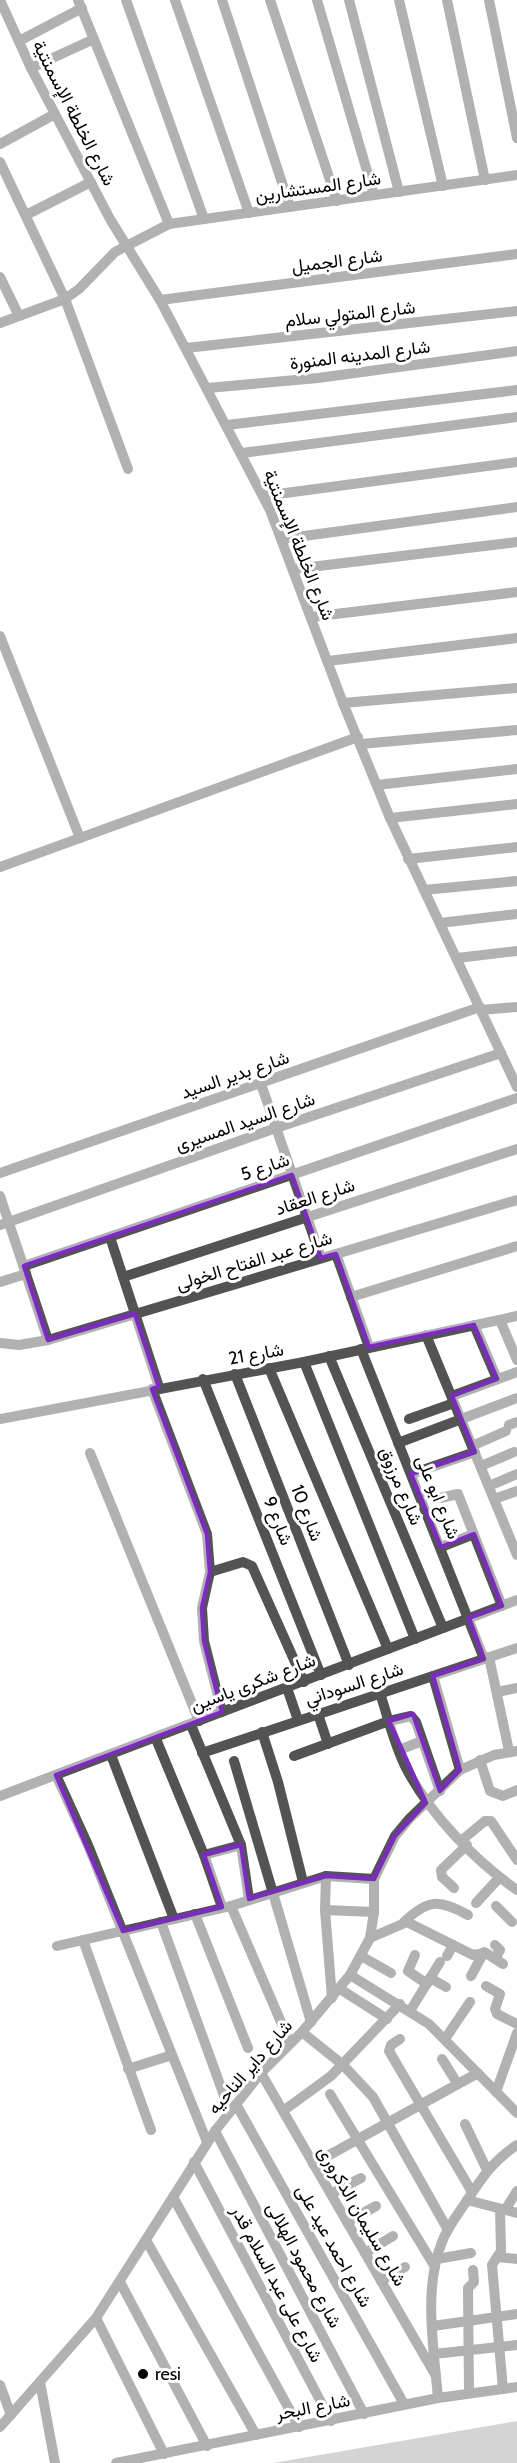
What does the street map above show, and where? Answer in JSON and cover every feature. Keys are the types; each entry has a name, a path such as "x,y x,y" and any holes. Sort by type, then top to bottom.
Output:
{"street":[{"name":"شارع الخلطة الإسمنتية","path":"1,0 31,68 55,114 208,388 263,496 294,569 343,703 390,818 517,1087"},
{"path":"126,0 204,219"},
{"path":"175,0 249,213"},
{"path":"222,0 290,207"},
{"path":"270,0 336,201"},
{"path":"317,0 374,195"},
{"path":"349,0 399,192"},
{"path":"399,0 443,186"},
{"path":"447,0 485,180"},
{"path":"489,0 517,138"},
{"path":"19,41 80,4 170,224"},
{"path":"31,68 94,39"},
{"path":"0,144 55,114"},
{"path":"0,162 64,299 128,469"},
{"name":"شارع المستشارين","path":"64,299 127,244 170,224 517,175"},
{"path":"26,215 91,182"},
{"name":"شارع الجميل","path":"160,300 517,254"},
{"path":"0,277 19,316"},
{"path":"0,323 64,299"},
{"name":"شارع المتولي سلام","path":"186,348 517,311"},
{"name":"شارع المدينه المنورة","path":"208,388 318,378 517,351"},
{"path":"227,425 517,390"},
{"path":"242,453 517,417"},
{"path":"263,496 517,462"},
{"path":"282,539 517,507"},
{"path":"294,569 517,542"},
{"path":"311,617 517,592"},
{"path":"0,636 80,838"},
{"path":"328,661 517,638"},
{"path":"343,703 517,688"},
{"path":"0,867 360,741 517,730"},
{"path":"377,785 517,769"},
{"path":"390,818 517,804"},
{"path":"408,859 517,847"},
{"path":"424,890 517,881"},
{"path":"440,923 517,914"},
{"path":"457,958 517,951"},
{"name":"شارع بدير السيد","path":"0,1173 480,1009 517,1007"},
{"name":"شارع السيد المسيرى","path":"4,1224 276,1128 501,1053"},
{"path":"261,1084 321,1258"},
{"name":"شارع 5","path":"0,1282 110,1237 517,1098"},
{"name":"شارع العقاد","path":"123,1277 517,1149"},
{"path":"0,1196 4,1224 25,1270 48,1340"},
{"name":"شارع عبد الفتاح الخولى","path":"0,1343 19,1345 48,1340 517,1200"},
{"path":"110,1237 135,1314 155,1388 207,1534 210,1572 202,1608 204,1641 222,1712"},
{"path":"351,1297 517,1246"},
{"name":"شارع ابو على","path":"336,1254 398,1443 487,1658 513,1751"},
{"name":"شارع 21","path":"0,1419 155,1388 304,1362 517,1316"},
{"path":"500,1320 517,1360"},
{"path":"474,1325 497,1379"},
{"path":"426,1335 494,1499 513,1533 517,1555"},
{"name":"شارع مرزوق","path":"330,1356 443,1628"},
{"path":"304,1362 415,1639"},
{"path":"269,1368 388,1649"},
{"path":"409,1419 517,1372"},
{"name":"شارع 10","path":"235,1374 349,1665"},
{"name":"شارع 9","path":"203,1379 321,1675"},
{"path":"398,1443 517,1398"},
{"path":"411,1474 474,1449 511,1426"},
{"path":"481,1466 514,1452"},
{"path":"90,1453 195,1723 202,1753 241,1845 249,1899"},
{"path":"489,1486 517,1474"},
{"path":"494,1499 517,1491"},
{"path":"440,1498 458,1494 502,1606"},
{"path":"441,1547 474,1534"},
{"path":"210,1572 243,1562 252,1566 303,1682"},
{"name":"شارع شكرى ياسين","path":"0,1796 156,1739 517,1600"},
{"name":"شارع السوداني","path":"202,1753 517,1648"},
{"path":"433,1676 460,1770"},
{"path":"287,1688 298,1720"},
{"path":"496,1692 517,1688"},
{"path":"380,1693 399,1750 427,1802 464,1843 500,1878 517,1890"},
{"path":"318,1714 328,1744"},
{"path":"294,1756 389,1721 411,1716 416,1722 440,1791"},
{"path":"262,1732 278,1782 303,1882"},
{"path":"156,1739 226,1906 290,2043"},
{"path":"399,1750 422,1741"},
{"name":"شارع داير الناحيه","path":"0,2427 96,2318 215,2131 261,2073 302,2032 350,1975 370,1938 374,1912 374,1879 395,1836 460,1770 480,1760 513,1751"},
{"path":"111,1755 174,1919"},
{"path":"480,1760 490,1791 503,1796 517,1790"},
{"path":"234,1761 311,2022"},
{"path":"56,1775 123,1931 207,2142"},
{"path":"454,1888 442,1877 441,1870 485,1821 490,1821 517,1860"},
{"path":"204,1855 241,1845"},
{"path":"326,1876 325,1910 332,1998"},
{"path":"57,1946 226,1906 326,1876 374,1879"},
{"path":"476,1903 500,1878"},
{"path":"370,1938 404,1922 417,1910 434,1903 452,1906 468,1915"},
{"path":"496,1906 511,1922"},
{"path":"325,1910 374,1912"},
{"path":"195,1914 248,2048"},
{"name":"شارع احمد عيد على","path":"162,1922 233,2108 404,2404"},
{"path":"404,1922 474,1955 484,1952 499,1961 500,1950 495,1945"},
{"path":"83,1940 151,2130"},
{"path":"410,2011 453,1945"},
{"path":"471,1976 484,1952"},
{"path":"415,1955 408,1971 446,1987"},
{"path":"361,1956 391,1974"},
{"path":"350,1975 400,2004 445,2039 517,2113"},
{"path":"486,1986 500,1994 495,2009 497,2014 517,2024"},
{"path":"340,1989 387,2019"},
{"path":"445,2039 470,2002"},
{"path":"283,2111 316,2089 343,2065 400,2004"},
{"path":"302,2032 343,2065 368,2091 388,2122 448,2230"},
{"path":"496,2092 517,2033"},
{"path":"400,2039 391,2045 389,2051 422,2103 470,2196 517,2213"},
{"path":"128,2069 172,2055"},
{"path":"441,2059 457,2084"},
{"name":"شارع سليمان الدكرورى","path":"261,2073 436,2376"},
{"path":"313,2164 478,2073"},
{"path":"330,2094 436,2263"},
{"path":"465,2124 487,2170"},
{"name":"شارع محمود الهلالى","path":"215,2131 364,2414"},
{"path":"438,2398 433,2326 436,2263 448,2230 487,2170 498,2157 517,2145"},
{"name":"شارع على عبد السلام قدر","path":"194,2162 331,2421"},
{"path":"331,2194 361,2178"},
{"path":"503,2389 492,2265 501,2251 503,2209 517,2191"},
{"path":"173,2197 299,2427"},
{"path":"347,2222 376,2206"},
{"path":"365,2253 393,2236"},
{"path":"146,2240 256,2435"},
{"path":"436,2263 471,2253"},
{"path":"498,2258 517,2259"},
{"path":"381,2281 405,2267"},
{"path":"469,2393 468,2288 474,2282 473,2270"},
{"path":"120,2282 207,2446"},
{"path":"433,2326 517,2314"},
{"path":"96,2318 164,2454"},
{"path":"434,2354 517,2345"},
{"path":"39,2382 55,2463"},
{"path":"0,2385 11,2415"},
{"name":"شارع البحر","path":"116,2463 331,2421 404,2404 517,2387"}],"highlighted area":[{"path":"292,1175 321,1258 336,1254 369,1347 474,1325 497,1379 452,1396 475,1452 411,1474 441,1547 474,1534 502,1606 469,1618 484,1659 433,1676 460,1770 440,1791 413,1714 389,1721 426,1803 395,1836 374,1879 326,1876 249,1899 241,1845 204,1855 222,1907 123,1931 56,1775 222,1712 204,1641 202,1608 210,1572 207,1534 152,1389 159,1387 135,1314 48,1340 24,1266"}],"shaded area":[{"path":"517,2421 517,2463 273,2463"}],"place":[{"name":"resi","path":"143,2374"}]}
